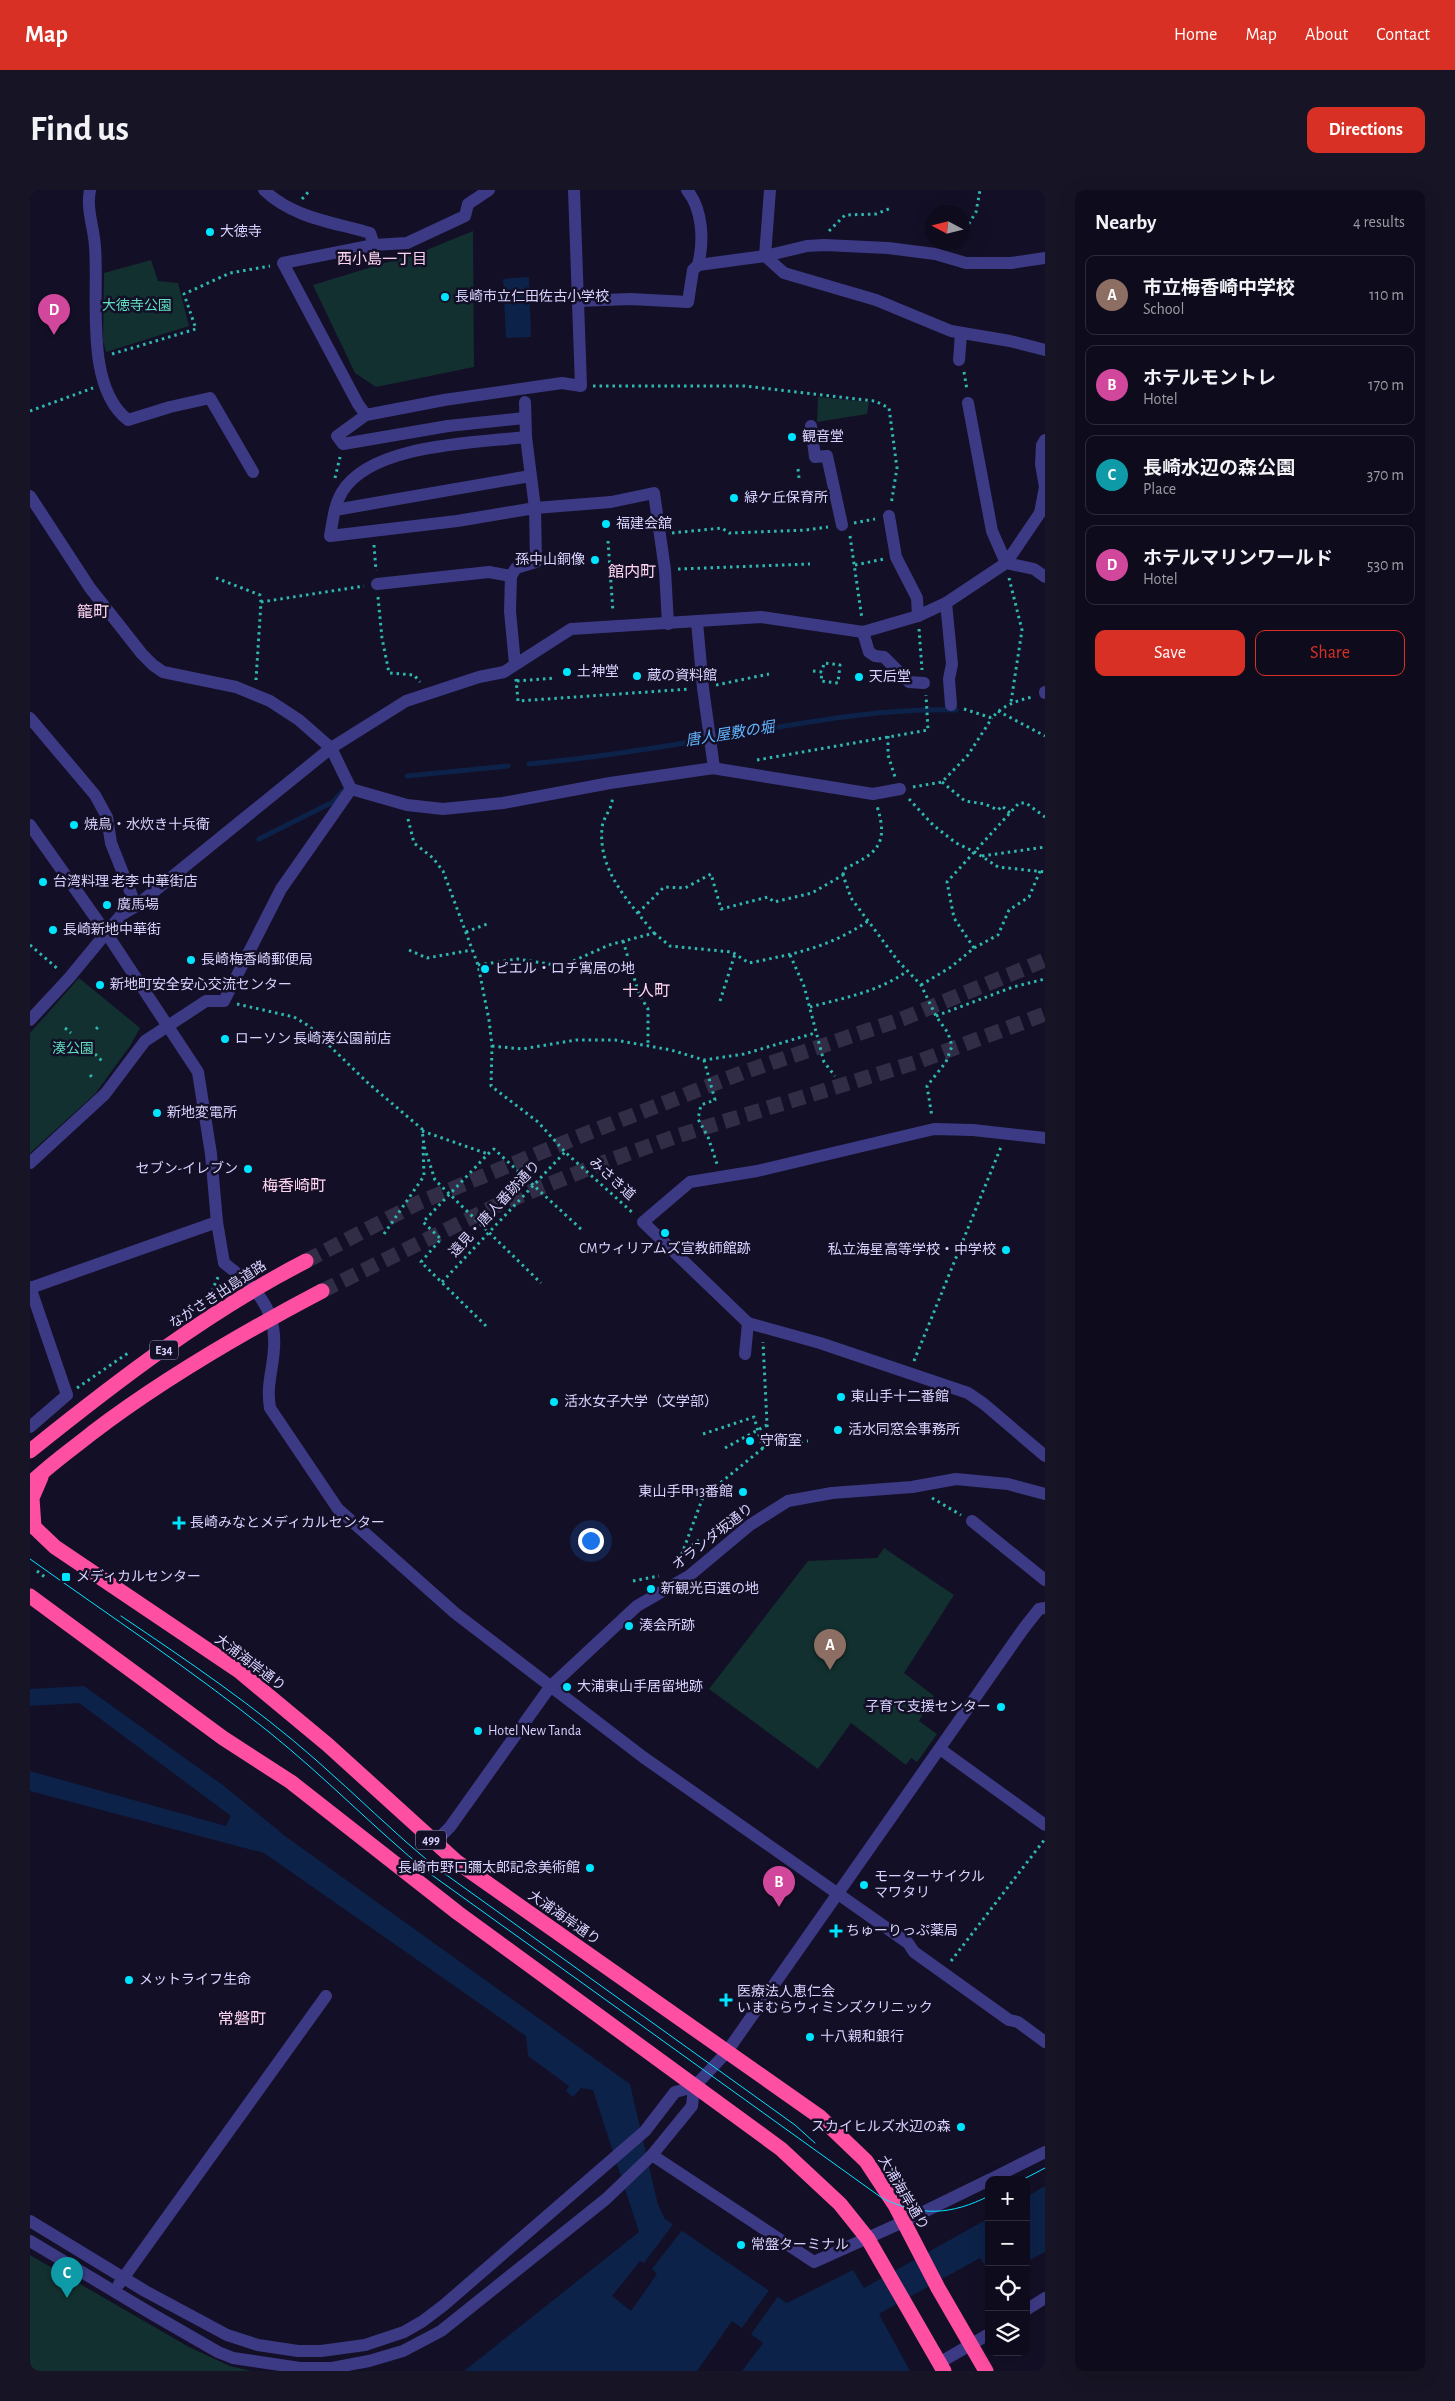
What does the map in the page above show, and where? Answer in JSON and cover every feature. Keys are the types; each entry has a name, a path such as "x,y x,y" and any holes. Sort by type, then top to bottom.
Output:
{"highway":[{"name":"ながさき出島道路","path":"30,1450 111,1386 221,1310 306,1261"},
{"name":"E34","path":"30,1484 36,1472 173,1376 236,1336 322,1291"},
{"path":"31,1525 32,1498 36,1472"},
{"name":"大浦海岸通り","path":"31,1525 55,1547 239,1672 328,1745 457,1862 726,2053 805,2106 866,2161 895,2205 938,2288 986,2371"},
{"path":"30,1595 223,1738 292,1782 458,1912 781,2149 840,2204 868,2239 942,2367"}],"street":[{"path":"90,190 89,217 95,245 97,344 105,383 118,412 128,420 170,407 210,398 253,472"},
{"path":"264,190 300,215 370,233 374,245"},
{"path":"366,415 358,404 283,263 374,245 407,243 464,216 468,204 488,190"},
{"path":"524,418 448,426 344,444 337,436 366,415 444,400 562,383 581,386 574,190"},
{"path":"687,190 696,205 701,222 698,265"},
{"path":"764,256 770,190"},
{"path":"577,301 630,299 688,302 693,270 698,265 764,256 820,245 888,248 935,254 966,263 1011,263 1045,258"},
{"path":"764,256 784,273 876,300 961,334 1010,340 1045,350"},
{"path":"959,360 961,334"},
{"path":"515,664 510,611 511,576 516,568 536,562 535,508 524,418 525,402"},
{"path":"968,403 992,531 1006,563"},
{"path":"811,426 815,457 827,456 845,525"},
{"path":"526,437 402,452 364,468 343,490 335,510 330,536 373,532 535,508 610,502 654,493 665,570 668,624"},
{"path":"31,1018 69,978 121,915 136,906 331,748 406,701 428,692 504,672 571,629 761,617 863,632 918,616 946,603 1006,563 1040,513 1045,487 1041,454 1042,445 1045,440"},
{"path":"335,510 530,476"},
{"path":"30,496 90,588 142,654 153,665 163,672 236,688 270,702 299,720 331,748 351,789 407,805 443,809 503,803 610,783 712,768 873,794 900,789"},
{"path":"889,516 896,558 917,598 918,616"},
{"path":"1006,563 1034,570 1045,577"},
{"path":"377,584 489,572 511,576"},
{"path":"946,603 952,664 949,679 950,705"},
{"path":"697,622 703,688 714,768 712,768"},
{"path":"863,632 869,652 884,658 910,682 924,683"},
{"path":"30,718 95,795 107,817 111,843 136,906"},
{"path":"30,1163 106,1094 146,1041 206,1001 224,1002 281,889 351,789"},
{"path":"30,825 107,934 198,1072 210,1147 217,1222 224,1263 248,1281 266,1302 274,1347 268,1376 270,1408 338,1508 455,1613 550,1688 643,1757 908,1943 914,1952 1009,2020 1018,2022 1045,2042"},
{"path":"1045,1138 973,1130 934,1128 757,1171 690,1182 643,1222 748,1323 820,1343 968,1393 984,1404 1045,1456"},
{"path":"30,1428 66,1395 30,1287 217,1222"},
{"path":"745,1354 748,1323"},
{"name":"オランダ坂通り","path":"434,1843 450,1827 550,1688 637,1606 689,1576 750,1525 788,1501 832,1493 912,1486 956,1479 1008,1484 1045,1494"},
{"path":"972,1521 1045,1580"},
{"path":"30,2221 124,2278 227,2335 258,2345 298,2351 321,2351 365,2345 404,2332 423,2321 592,2178 645,2131 675,2092 694,2086 726,2053 1024,1628 1039,1609 1045,1608"},
{"path":"940,1749 1045,1825"},
{"path":"113,2292 326,1996"},
{"path":"30,2242 218,2352 233,2358 300,2368 332,2368 369,2361 403,2351 441,2331 606,2199 652,2155 692,2106 694,2086"},
{"path":"997,2176 1045,2152"},
{"path":"652,2155 814,2262 868,2239 985,2182"},
{"path":"1030,2307 1045,2298"},
{"path":"942,2367 985,2336"}],"path":[{"path":"970,222 976,212 980,190"},
{"path":"820,245 823,238 845,215 876,214 891,208"},
{"path":"100,358 196,329 184,294 230,273 283,263"},
{"path":"959,360 967,378 968,403"},
{"path":"30,411 105,383"},
{"path":"581,386 744,386 875,401 890,408 897,468 889,516 845,525 806,530 729,532 722,528 661,534"},
{"path":"798,469 799,478"},
{"path":"845,525 855,565 863,632"},
{"path":"373,532 382,638 389,673 414,675 428,692"},
{"path":"608,541 613,612"},
{"path":"855,565 896,558"},
{"path":"1006,563 1022,630 1011,702"},
{"path":"665,570 810,564"},
{"path":"216,578 260,595 254,695"},
{"path":"261,602 377,584"},
{"path":"918,616 924,683"},
{"path":"824,663 840,665 838,684 821,681 822,672 824,663"},
{"path":"813,671 822,672"},
{"path":"518,701 703,688 769,674"},
{"path":"517,681 555,678"},
{"path":"888,736 888,755 896,783 900,789 942,782 968,755 998,711 1011,702 1045,693"},
{"path":"950,705 992,718"},
{"path":"753,761 928,730 927,710"},
{"path":"998,711 1045,736"},
{"path":"942,782 965,801 985,804 998,810 1002,806 1010,813"},
{"path":"610,783 613,803 602,826 608,873 654,933 670,946 732,952 749,963 815,949 849,934 868,921"},
{"path":"873,794 882,822 882,840 869,857 844,869 843,875 851,898 906,971 922,985 936,1016 948,1033 952,1046 946,1062 926,1086 934,1128"},
{"path":"910,800 933,825 956,842 998,867 1045,872"},
{"path":"974,948 954,918 947,882 1019,803 1026,803 1045,817"},
{"path":"407,805 407,817 414,843 433,858 443,871 478,964 492,1046 522,1049 576,1040 615,1040 671,1050 704,1060 744,1054 815,1033"},
{"path":"982,856 1045,847"},
{"path":"922,985 951,967 974,948 998,935 1009,910 1029,897 1040,871"},
{"path":"638,913 664,887 685,888 712,874 721,908 768,897 774,902 812,893 833,883 843,875"},
{"path":"465,930 487,924"},
{"path":"478,964 517,959 562,966 609,945 654,933"},
{"path":"623,941 639,994 648,1009 648,1046"},
{"path":"30,945 69,978"},
{"path":"409,950 427,958 472,950"},
{"path":"720,1001 735,954"},
{"path":"790,955 804,986 824,1062 835,1076"},
{"path":"810,1007 857,995 892,981 906,971"},
{"path":"936,1016 1012,987 1045,979"},
{"path":"224,1002 294,1017 309,1026 368,1083 422,1129 488,1154"},
{"path":"65,1028 71,1033"},
{"name":"みさき道","path":"492,1046 491,1086 538,1122 565,1152 643,1222"},
{"path":"95,1054 102,1061"},
{"path":"704,1060 714,1100 701,1105 698,1119 708,1137 720,1176"},
{"path":"422,1129 424,1146 435,1180 541,1283"},
{"path":"384,1234 424,1176 422,1129"},
{"path":"909,1374 1006,1135"},
{"path":"486,1326 420,1262 441,1239 423,1222 488,1154 494,1149 582,1230"},
{"name":"遠見・唐人番跡通り","path":"442,1282 565,1152"},
{"path":"172,1322 211,1293 224,1263"},
{"path":"763,1343 768,1444"},
{"path":"66,1395 132,1350"},
{"path":"703,1434 754,1417 762,1449"},
{"path":"724,1448 758,1432 768,1425"},
{"path":"666,1590 703,1497 768,1444 808,1440"},
{"path":"912,1486 972,1521"},
{"path":"681,1554 699,1540"},
{"path":"37,1571 46,1578"},
{"path":"633,1581 663,1575"},
{"path":"949,1964 1045,1839"}],"green space":[{"path":"473,231 474,367 376,387 355,373 313,285 424,251"},
{"name":"大徳寺公園","path":"151,260 158,281 178,283 189,326 106,352 103,341 104,273"},
{"path":"818,397 869,402 867,414 817,422"},
{"name":"湊公園","path":"79,978 140,1028 130,1046 95,1094 30,1153 30,1033"},
{"path":"884,1548 954,1595 904,1673 934,1696 919,1721 937,1734 917,1762 911,1758 906,1765 851,1723 818,1769 709,1689 808,1561 877,1558"},
{"path":"30,2255 189,2347 230,2366 251,2371 30,2371"}],"water":[{"path":"529,277 531,337 506,338 503,279"},
{"path":"84,1686 224,1786 285,1836 630,2084 658,2205 665,2219 787,2303 853,2270 864,2288 985,2220 985,2266 980,2258 879,2314 910,2371 464,2371 639,2232 593,2090 581,2088 573,2097 566,2091 569,2086 528,2056 526,2036 264,1853 30,1791 30,1771 226,1826 231,1816 79,1703 30,1706 30,1689"},
{"path":"1045,2186 1045,2252 1030,2260 1030,2221 1030,2195"}],"pier":[{"path":"674,2223 683,2229 652,2269 657,2274 631,2311 612,2296 640,2261 644,2263"},
{"path":"770,2289 779,2295 751,2334 763,2343 742,2371 697,2371 732,2321 742,2328"}],"waterway":[{"name":"唐人屋敷の堀","path":"529,764 673,745 867,714 956,710"},
{"name":"唐人屋敷の堀","path":"407,776 508,766"},
{"path":"259,839 333,802 343,791"}],"tunnel":[{"path":"306,1261 418,1203 590,1132 744,1072 902,1019 1045,960"},
{"path":"322,1291 495,1206 597,1165 677,1136 917,1062 1045,1014"}],"tram line":[{"path":"30,1559 181,1665 240,1709 310,1767 429,1873 882,2198 910,2208 936,2211 962,2207 985,2198"},
{"path":"121,1616 196,1667 270,1721 434,1866 795,2125 815,2143"},
{"path":"1030,2176 1045,2168"}],"place":[{"name":"大徳寺","path":"210,232"},
{"name":"長崎市立仁田佐古小学校","path":"445,297"},
{"name":"ホテルマリンワールド","path":"54,335"},
{"name":"観音堂","path":"792,437"},
{"name":"緑ケ丘保育所","path":"734,498"},
{"name":"福建会舘","path":"606,524"},
{"name":"孫中山銅像","path":"595,560"},
{"name":"土神堂","path":"567,672"},
{"name":"蔵の資料館","path":"637,676"},
{"name":"天后堂","path":"859,677"},
{"name":"焼鳥・水炊き十兵衛","path":"74,825"},
{"name":"台湾料理 老李 中華街店","path":"43,882"},
{"name":"廣馬場","path":"107,905"},
{"name":"長崎新地中華街","path":"53,930"},
{"name":"長崎梅香崎郵便局","path":"191,960"},
{"name":"ピエル・ロチ寓居の地","path":"485,969"},
{"name":"新地町安全安心交流センター","path":"100,985"},
{"name":"ローソン 長崎湊公園前店","path":"225,1039"},
{"name":"新地変電所","path":"157,1113"},
{"name":"セブン-イレブン","path":"248,1169"},
{"name":"CMウィリアムズ宣教師館跡","path":"665,1233"},
{"name":"私立海星高等学校・中学校","path":"1006,1250"},
{"name":"東山手十二番館","path":"841,1397"},
{"name":"活水女子大学（文学部）","path":"554,1402"},
{"name":"活水同窓会事務所","path":"838,1430"},
{"name":"守衛室","path":"750,1441"},
{"name":"東山手甲13番館","path":"743,1492"},
{"name":"長崎みなとメディカルセンター","path":"179,1523"},
{"name":"メディカルセンター","path":"66,1577"},
{"name":"新観光百選の地","path":"651,1589"},
{"name":"湊会所跡","path":"629,1626"},
{"name":"市立梅香崎中学校","path":"830,1670"},
{"name":"大浦東山手居留地跡","path":"567,1687"},
{"name":"子育て支援センター","path":"1001,1707"},
{"name":"Hotel New Tanda","path":"478,1731"},
{"name":"長崎市野口彌太郎記念美術館","path":"590,1868"},
{"name":"モーターサイクル マワタリ","path":"864,1885"},
{"name":"ホテルモントレ","path":"779,1907"},
{"name":"ちゅーりっぷ薬局","path":"836,1931"},
{"name":"メットライフ生命","path":"129,1980"},
{"name":"医療法人恵仁会 いまむらウィミンズクリニック","path":"726,2000"},
{"name":"十八親和銀行","path":"810,2037"},
{"name":"スカイヒルズ水辺の森","path":"961,2127"},
{"name":"常盤ターミナル","path":"741,2245"},
{"name":"長崎水辺の森公園","path":"67,2298"}],"district":[{"name":"西小島一丁目","path":"382,259"},
{"name":"館内町","path":"632,572"},
{"name":"籠町","path":"93,612"},
{"name":"十人町","path":"646,991"},
{"name":"梅香崎町","path":"294,1186"},
{"name":"常磐町","path":"242,2019"}]}
